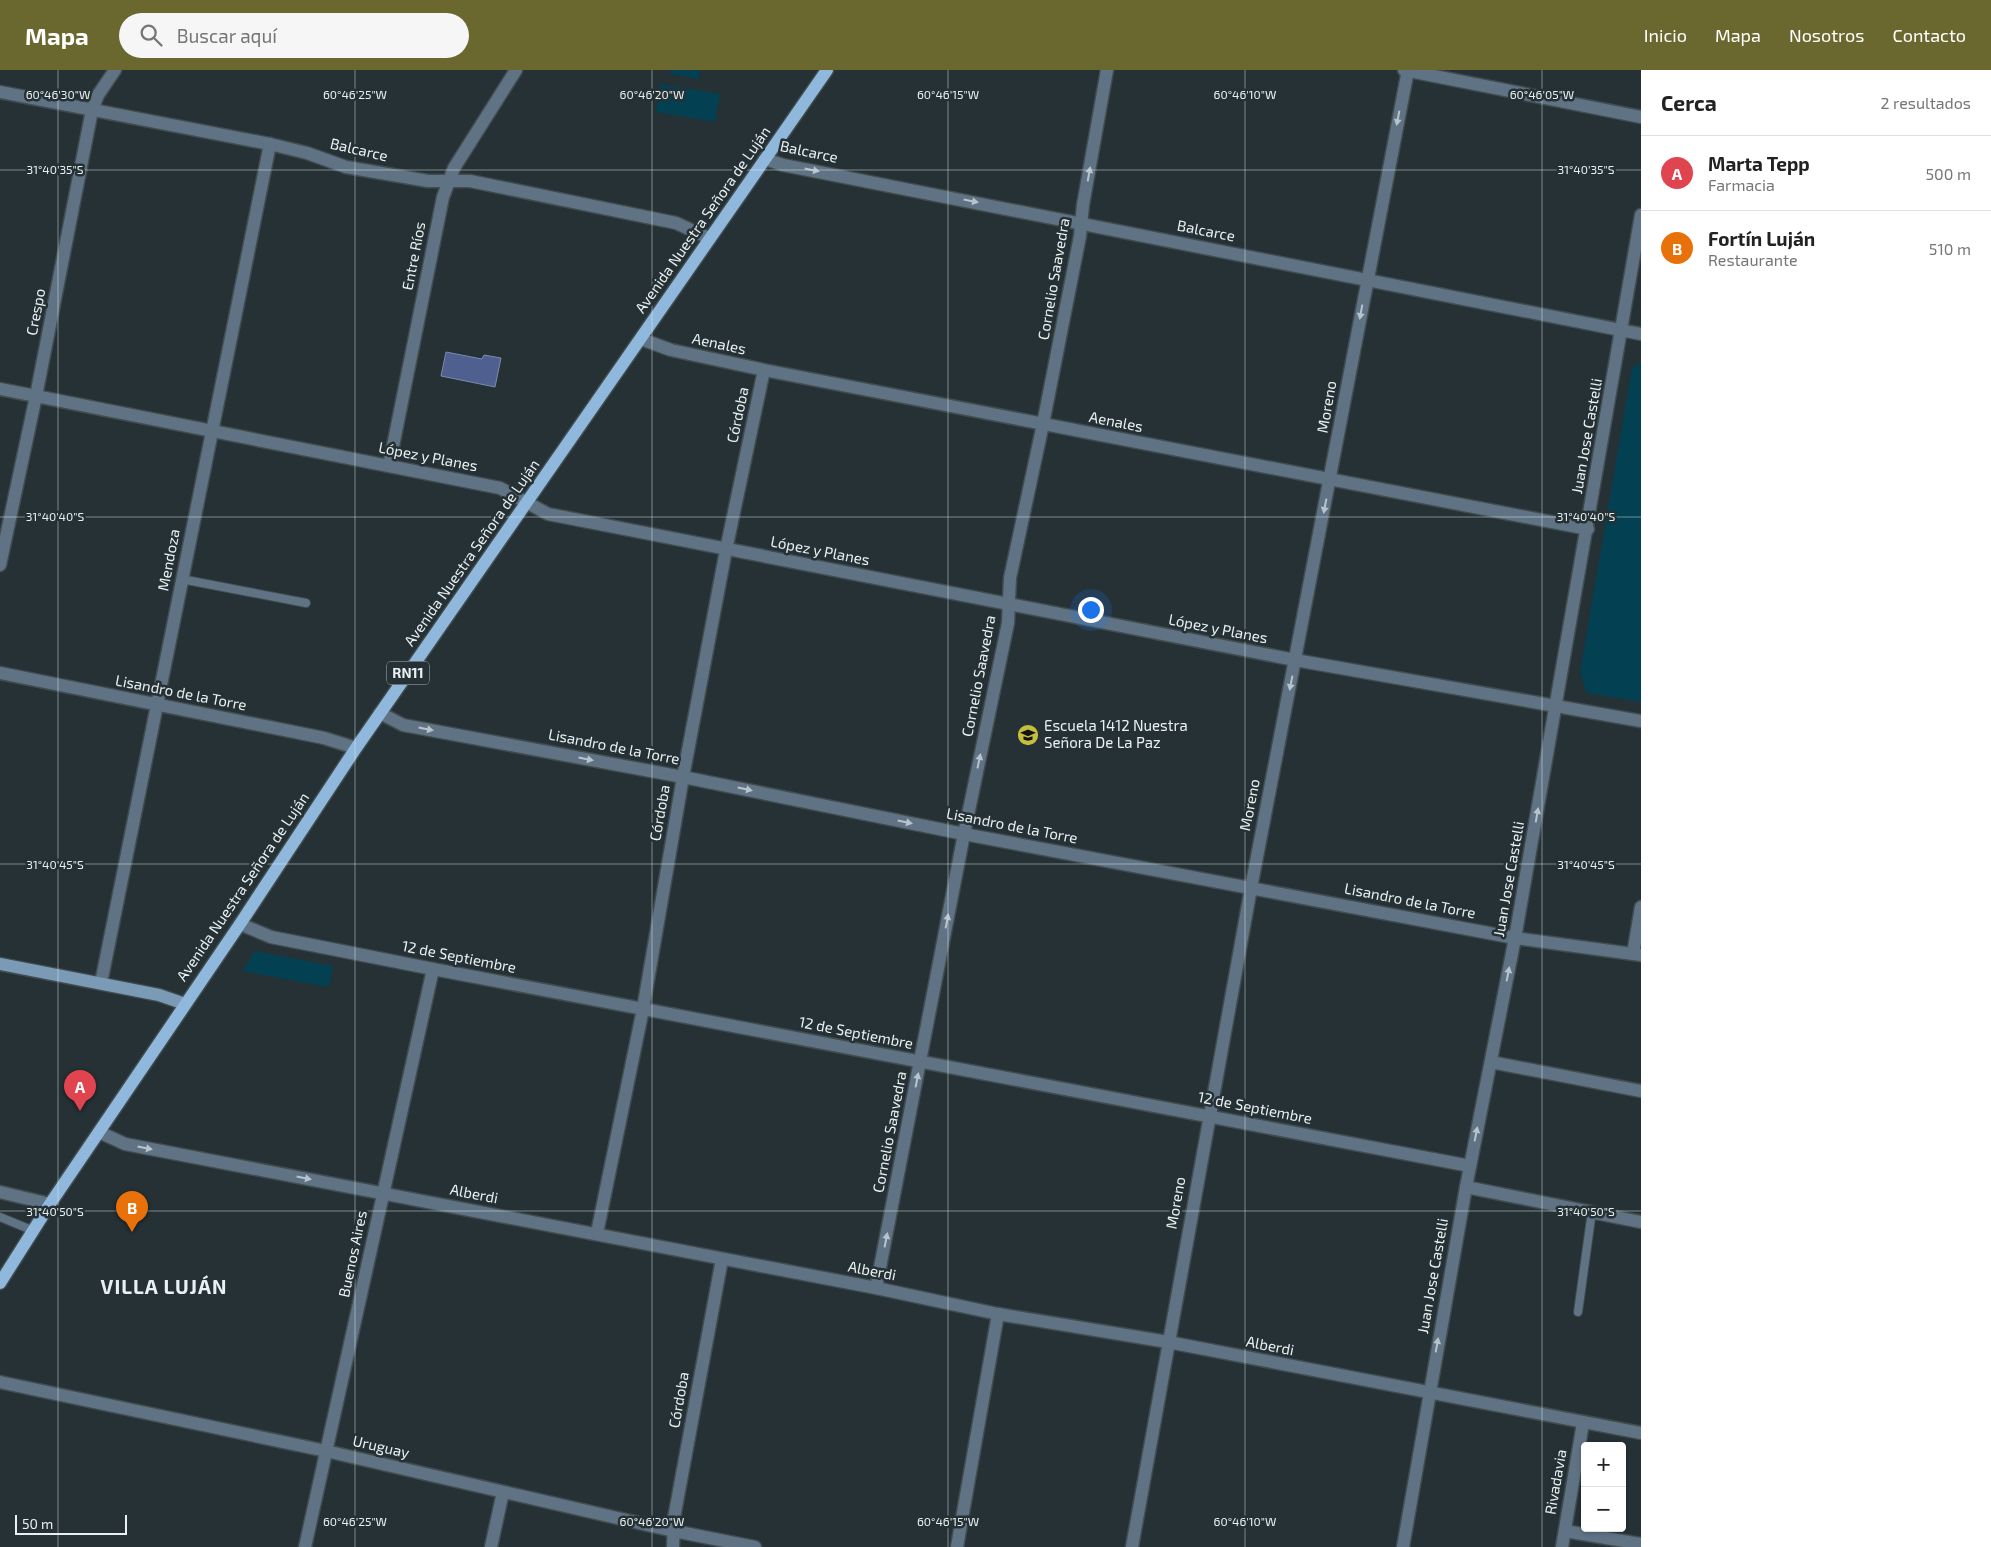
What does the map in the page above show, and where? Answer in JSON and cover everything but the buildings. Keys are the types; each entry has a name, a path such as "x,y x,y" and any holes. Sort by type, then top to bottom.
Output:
{"main road":[{"name":"Avenida Nuestra Señora de Luján","path":"0,1283 50,1204 240,924 356,748 641,339 708,238 827,70"}],"street":[{"name":"Crespo","path":"0,565 3,532 36,396 92,110 98,95 115,70"},
{"name":"Entre Ríos","path":"389,466 443,197 454,168 516,70"},
{"name":"Cornelio Saavedra","path":"876,1288 964,834 1008,623 1010,578 1043,424 1107,70"},
{"path":"1406,70 1641,117"},
{"name":"Moreno","path":"1132,1547 1251,888 1330,480 1406,70"},
{"name":"Balcarce","path":"0,92 270,144 307,153 346,167 428,181 470,180 676,223 708,238"},
{"name":"Mendoza","path":"101,982 270,144"},
{"name":"Balcarce","path":"764,159 783,165 1081,222 1641,334"},
{"name":"Juan Jose Castelli","path":"1403,1547 1466,1187 1515,938 1588,529 1641,215"},
{"name":"Aenales","path":"641,339 671,350 764,370 1588,529"},
{"name":"Córdoba","path":"597,1234 643,1009 683,777 726,550 764,370"},
{"name":"López y Planes","path":"0,389 500,488 548,514 1295,660 1641,721"},
{"name":"Lisandro de la Torre","path":"0,673 324,738 356,748"},
{"name":"Lisandro de la Torre","path":"380,713 403,725 683,777 964,834 1515,938 1637,955"},
{"path":"1637,955 1641,907"},
{"name":"12 de Septiembre","path":"240,924 271,937 433,969 1470,1166"},
{"path":"0,964 101,982 160,995 185,1004"},
{"name":"Buenos Aires","path":"305,1547 433,969"},
{"path":"1490,1062 1641,1091"},
{"name":"Alberdi","path":"99,1132 125,1144 876,1288 998,1314 1168,1342 1641,1434"},
{"path":"1466,1187 1641,1222"},
{"path":"0,1192 50,1204"},
{"name":"Córdoba","path":"673,1547 674,1518 722,1259"},
{"path":"957,1547 998,1314"},
{"name":"Uruguay","path":"0,1382 326,1451 674,1531 755,1547"},
{"name":"Rivadavia","path":"1562,1547 1583,1423"},
{"path":"491,1547 503,1492"},
{"path":"1565,1531 1641,1544"}],"lane":[{"path":"182,579 306,603"},
{"path":"1578,1312 1592,1212"},
{"path":"0,1217 34,1231"}],"shaded area":[{"path":"671,70 700,70 699,79 670,74"},
{"path":"660,84 720,94 715,122 656,112"},
{"path":"446,352 482,359 484,355 501,358 495,387 441,376"},
{"path":"1641,362 1641,702 1587,693 1580,672 1632,368"},
{"path":"255,951 333,966 329,987 242,971"}],"place":[{"name":"Escuela 1412 Nuestra Señora De La Paz","path":"1028,735"},
{"name":"Marta Tepp","path":"80,1111"},
{"name":"Fortín Luján","path":"132,1232"}],"district":[{"name":"VILLA LUJÁN","path":"164,1287"}]}
